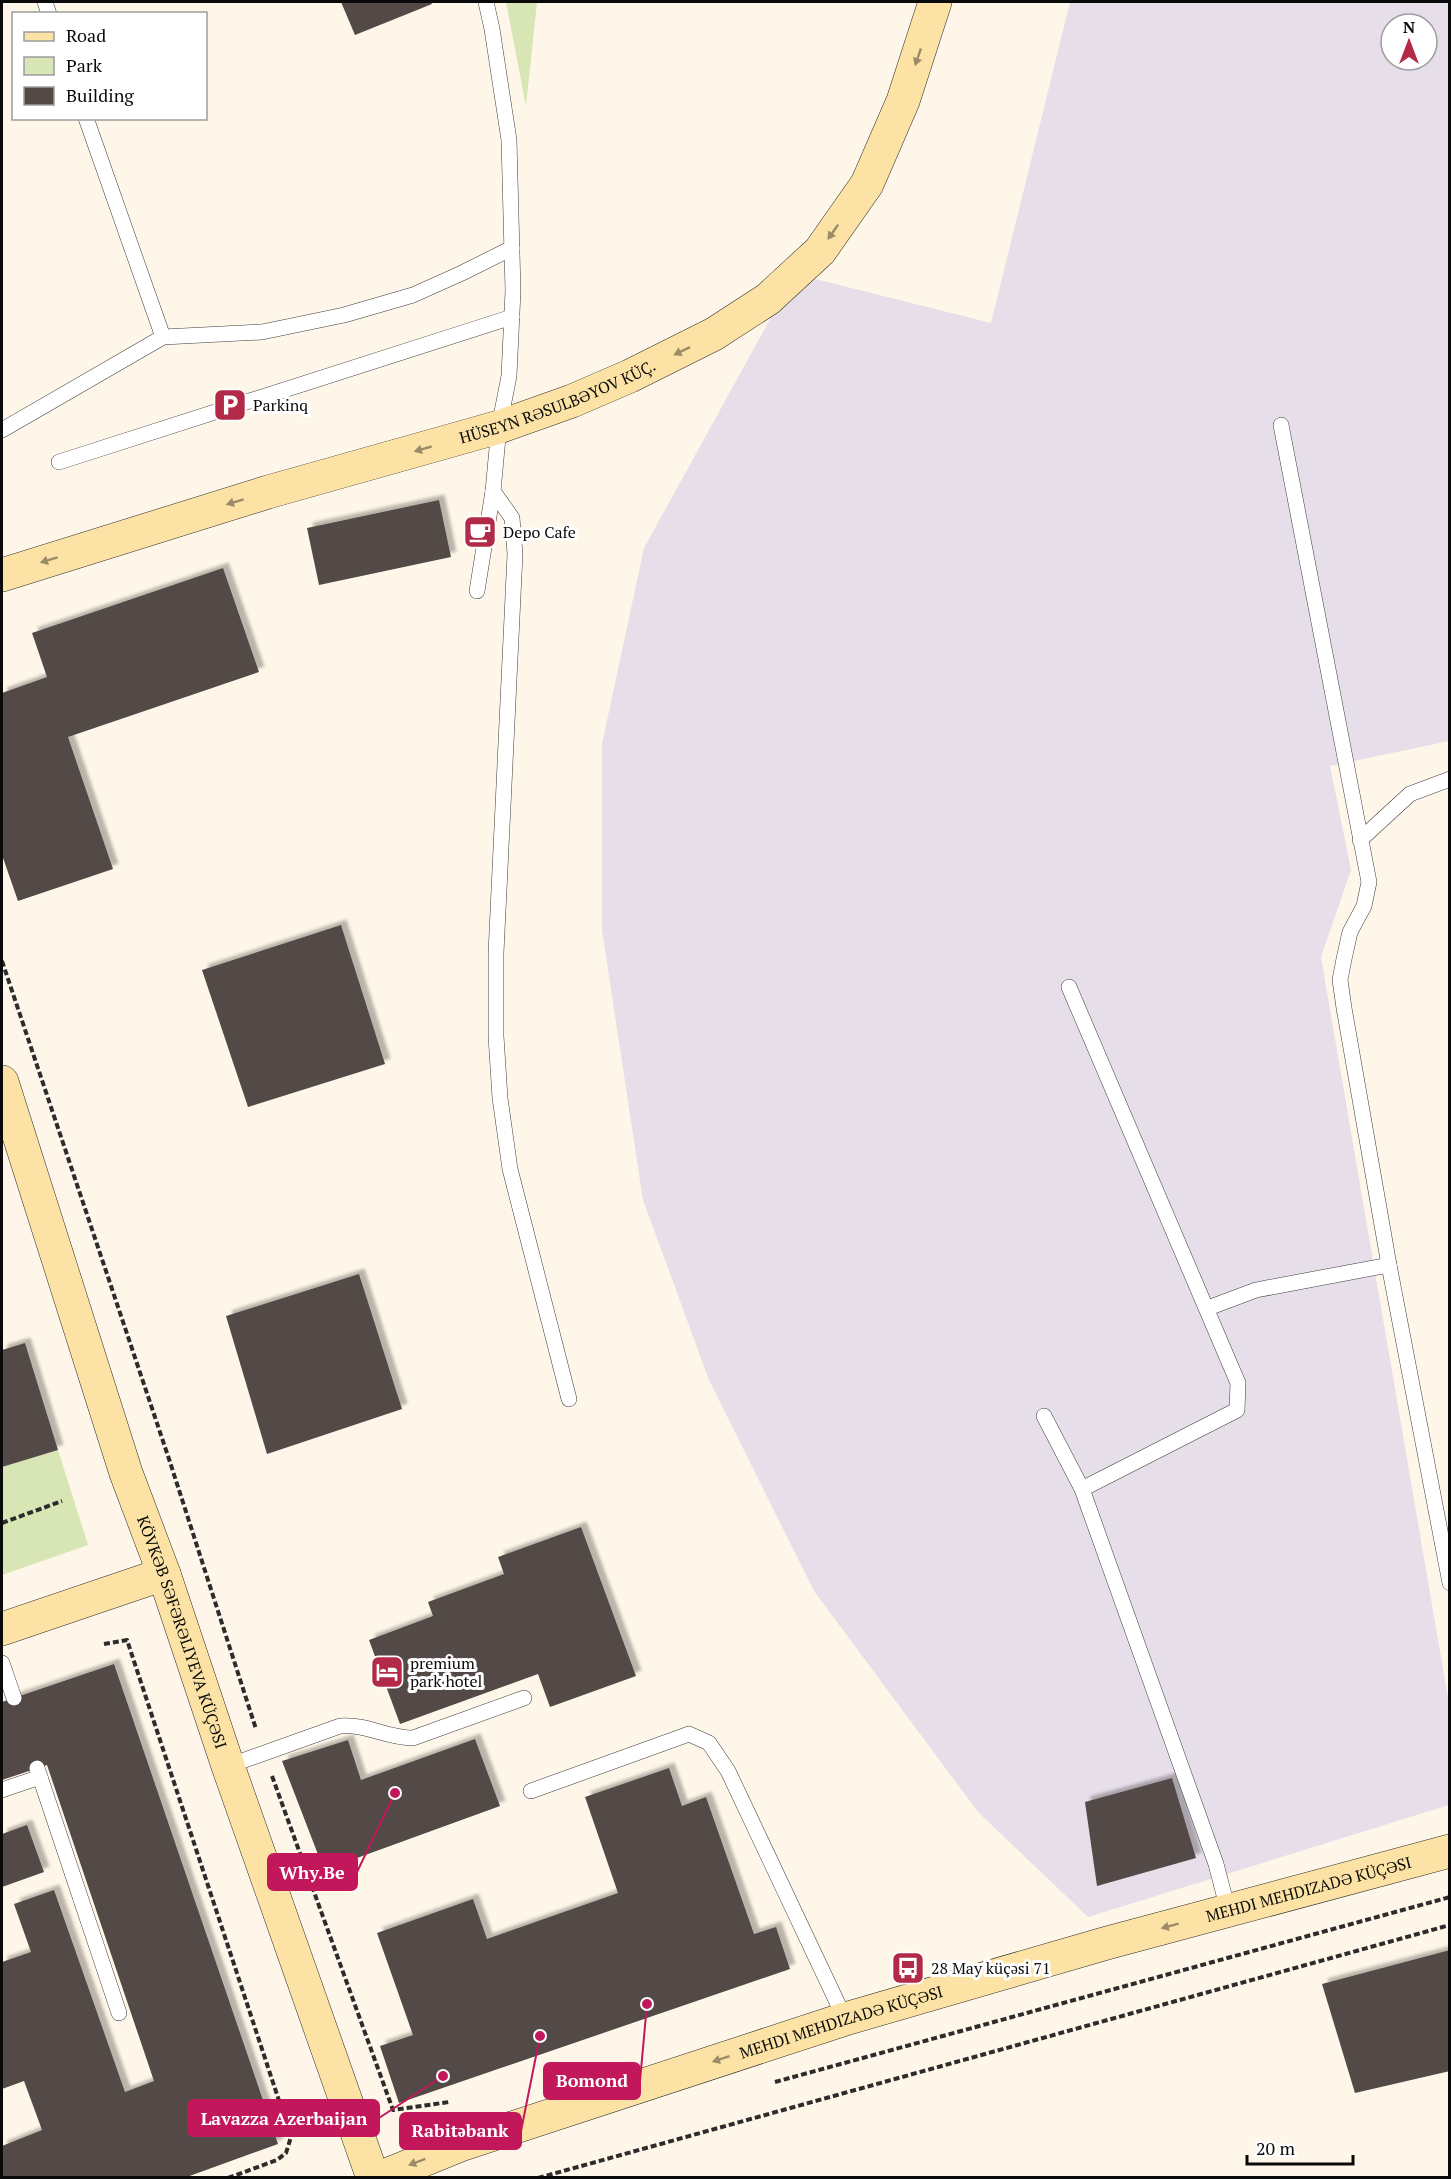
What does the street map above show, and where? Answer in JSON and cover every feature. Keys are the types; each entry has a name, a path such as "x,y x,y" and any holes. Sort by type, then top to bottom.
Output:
{"street":[{"name":"HÜSEYN RƏSULBƏYOV KÜÇ.","path":"2,575 268,492 499,428 572,401 630,376 714,334 768,299 820,251 867,184 903,101 935,2"},
{"name":"KÖVKƏB SƏFƏRƏLIYEVA KÜÇƏSI","path":"2,1082 126,1473 164,1574 228,1766 374,2178"},
{"path":"2,1629 164,1574"},
{"name":"MEHDI MEHDIZADƏ KÜÇƏSI","path":"379,2178 463,2144 845,2019 1228,1910 1449,1851"}],"lane":[{"path":"477,591 493,491 499,428 509,376 512,316 513,248 509,140 486,2"},
{"path":"87,120 163,337"},
{"path":"2,430 163,337 262,332 344,315 413,295 513,248"},
{"path":"59,462 512,316"},
{"path":"1281,424 1369,882 1364,906 1350,932 1340,980 1389,1265 1449,1583"},
{"path":"493,491 512,518 515,554 496,952 496,1036 500,1098 510,1169 569,1399"},
{"path":"1360,840 1410,794 1449,779"},
{"path":"1069,987 1208,1308 1238,1383 1237,1410 1082,1489"},
{"path":"1208,1308 1256,1290 1389,1265"},
{"path":"1044,1416 1082,1489 1216,1864 1228,1910"},
{"path":"2,1663 14,1698"},
{"path":"228,1766 340,1726 355,1725 398,1738 413,1738 524,1698"},
{"path":"531,1791 688,1734 709,1743 728,1771 845,2019"},
{"path":"2,1790 39,1772 119,2013"}],"path":[{"path":"2,961 165,1447 264,1753 393,2110 448,2102"},
{"path":"2,1523 62,1501"},
{"path":"104,1644 127,1640 291,2137 286,2153 278,2160 228,2178"},
{"path":"770,2083 1449,1896"},
{"path":"538,2178 1449,1925"}],"shaded area":[{"path":"1070,2 1449,2 1449,741 1330,766 1351,870 1321,957 1449,1704 1449,1805 1088,1917 978,1812 814,1591 709,1380 643,1200 602,930 602,744 644,548 795,274 991,323"}],"green space":[{"path":"506,2 537,2 526,106"},
{"path":"58,1450 88,1545 2,1575 2,1467"}],"building":[{"path":"341,2 431,2 432,4 355,35"},
{"path":"439,500 451,557 319,585 307,528"},
{"path":"223,568 259,672 68,737 113,869 18,901 2,855 2,693 47,677 32,633"},
{"path":"341,925 385,1064 248,1107 202,970"},
{"path":"359,1274 402,1409 267,1454 226,1316"},
{"path":"25,1343 58,1450 2,1467 2,1350"},
{"path":"581,1527 636,1676 550,1707 538,1674 400,1724 369,1640 433,1616 428,1602 504,1574 498,1557"},
{"path":"114,1664 278,2144 184,2178 2,2178 2,2146 42,2130 24,2081 2,2089 2,1962 31,1952 14,1904 54,1890 125,2092 154,2081 47,1765 2,1780 2,1702"},
{"path":"475,1739 500,1806 324,1870 282,1761 348,1740 361,1780"},
{"path":"669,1768 682,1806 706,1797 754,1934 776,1927 790,1969 399,2103 380,2046 413,2035 377,1933 473,1899 487,1939 618,1893 585,1797"},
{"path":"1172,1778 1196,1858 1097,1886 1085,1802"},
{"path":"27,1825 44,1872 2,1887 2,1834"},
{"path":"1450,1950 1450,2071 1355,2093 1322,1984"}],"place":[{"name":"Parkinq","path":"230,405"},
{"name":"Depo Cafe","path":"480,532"},
{"name":"premium park hotel","path":"387,1672"},
{"name":"Why.Be","path":"395,1793"},
{"name":"28 May küçəsi 71","path":"908,1968"},
{"name":"Bomond","path":"647,2004"},
{"name":"Rabitəbank","path":"540,2036"},
{"name":"Lavazza Azerbaijan","path":"443,2076"}]}
